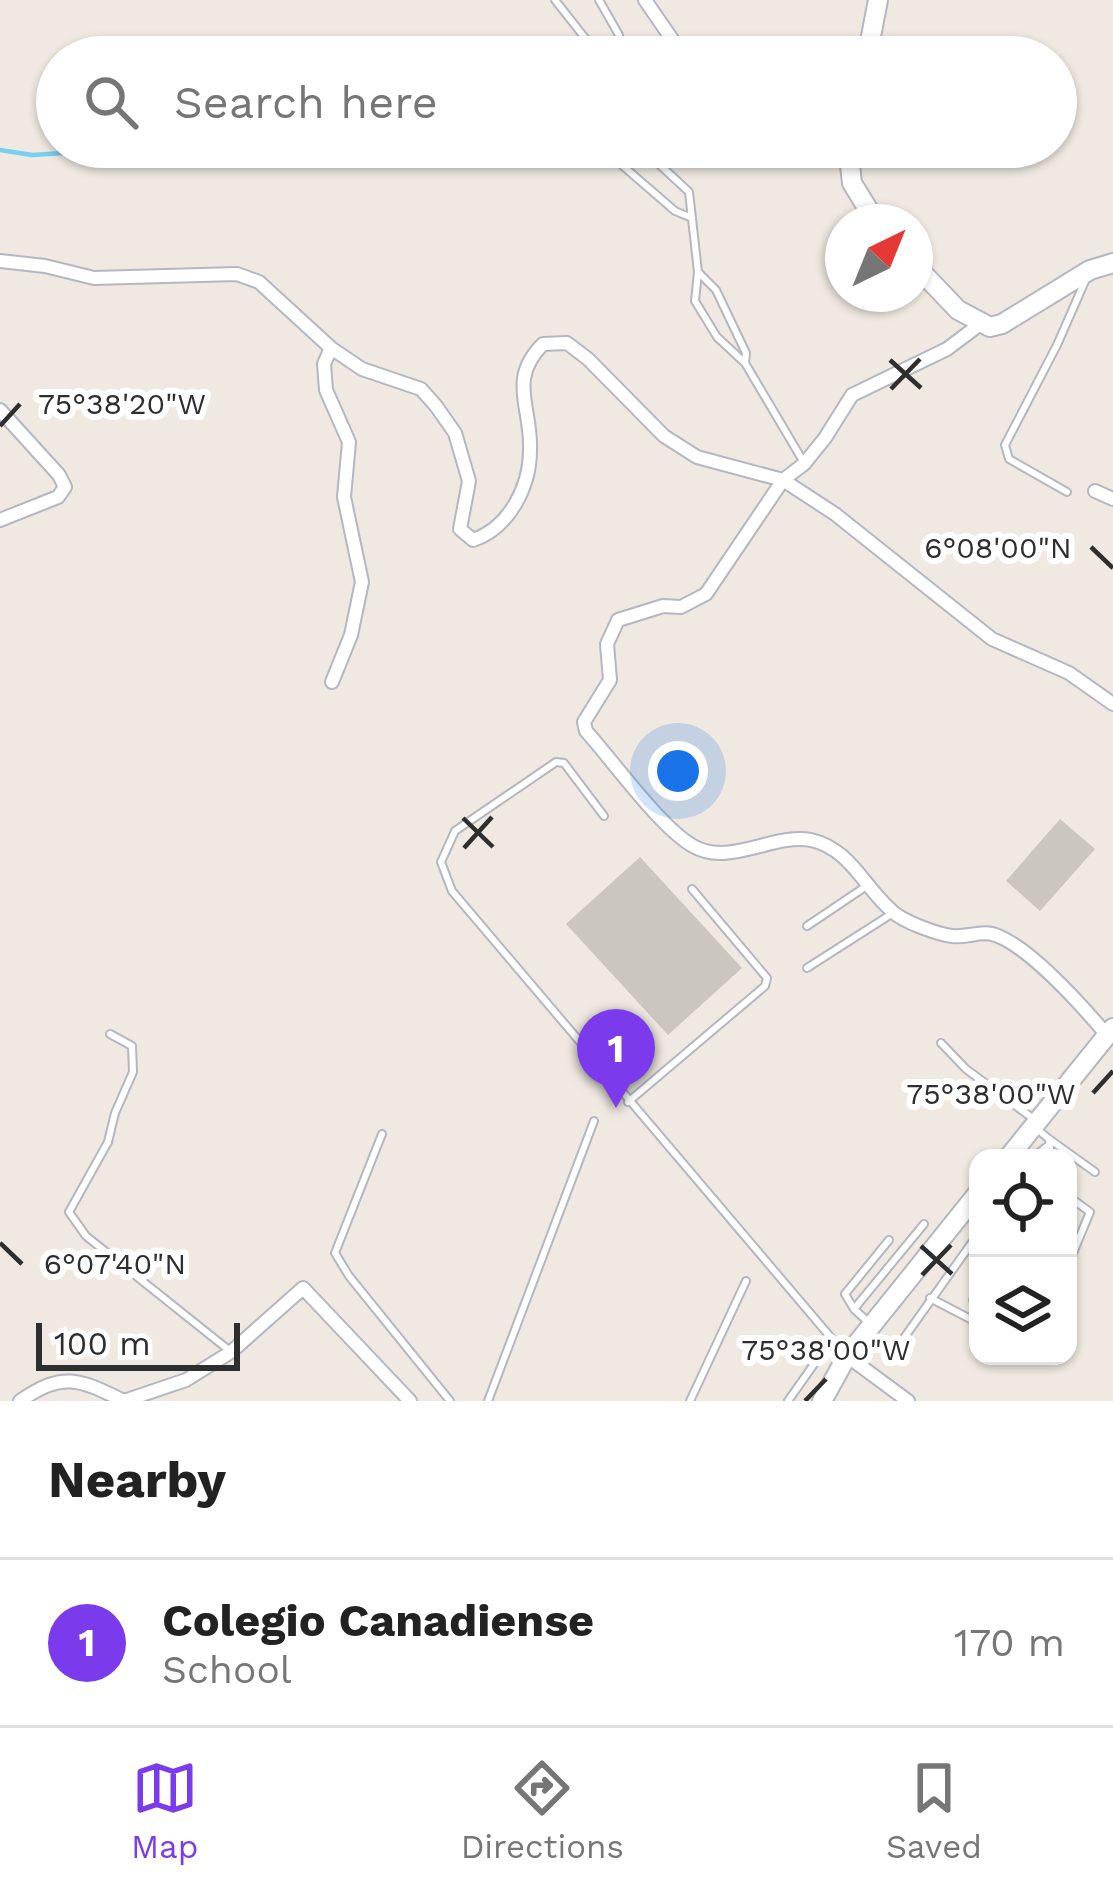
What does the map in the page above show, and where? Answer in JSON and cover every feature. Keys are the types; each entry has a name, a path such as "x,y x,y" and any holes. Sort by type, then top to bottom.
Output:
{"main road":[{"path":"870,36 878,0"},
{"path":"850,168 852,183 865,204"},
{"path":"933,284 979,325 1002,324 1106,264"},
{"path":"1021,1149 1043,1133 1110,1032"},
{"path":"822,1401 847,1356 969,1204"}],"street":[{"path":"645,0 670,36"},
{"path":"846,168 852,183"},
{"path":"0,261 94,278 237,274 260,282 362,370 422,389 455,433 469,481 460,529 473,540 487,536 521,495 530,451 522,385 527,360 543,344 567,343 664,436 697,457 783,480 836,514 992,639 1069,673 1113,704"},
{"path":"979,325 927,360 852,395 805,464 783,480 706,594 681,608 663,606 618,620 607,644 610,680 584,722 600,747 694,847 717,854 790,839 833,848 893,913 952,936 986,932 1001,936 1110,1032"},
{"path":"331,348 324,364 326,390 349,442 344,496 362,582 351,635 332,682"},
{"path":"0,410 65,487 58,497 0,520"},
{"path":"1095,491 1113,499"},
{"path":"20,1401 41,1386 71,1378 124,1401 186,1380 231,1352 303,1288 410,1401"},
{"path":"847,1356 908,1401"}],"lane":[{"path":"555,0 583,36"},
{"path":"599,0 618,36"},
{"path":"625,168 675,211 692,218"},
{"path":"663,168 689,192 698,272 695,301 701,315 734,357 745,363 805,464"},
{"path":"1067,492 1010,459 1005,445 1106,264"},
{"path":"698,272 716,290 746,353 745,363"},
{"path":"604,817 564,763 556,762 455,831 441,862 452,891 847,1356"},
{"path":"807,926 868,885"},
{"path":"628,1102 765,986 767,977 692,889"},
{"path":"807,968 893,913"},
{"path":"110,1034 132,1046 133,1072 108,1142 69,1212 86,1235 231,1352"},
{"path":"941,1043 966,1069 1095,1172"},
{"path":"488,1401 594,1121"},
{"path":"1036,1149 1043,1133"},
{"path":"1043,1133 1048,1149"},
{"path":"382,1135 335,1253 450,1401"},
{"path":"1077,1203 1090,1212 1077,1243"},
{"path":"854,1309 924,1224"},
{"path":"871,1325 845,1294 889,1240"},
{"path":"894,1352 969,1246"},
{"path":"690,1401 746,1281"},
{"path":"930,1298 969,1318"},
{"path":"788,1401 832,1339"}],"building":[{"path":"1060,819 1095,849 1040,911 1006,881"},
{"path":"640,857 742,968 668,1035 566,924"}],"waterway":[{"path":"0,150 36,155"}],"place":[{"name":"Colegio Canadiense","path":"616,1108"}]}
